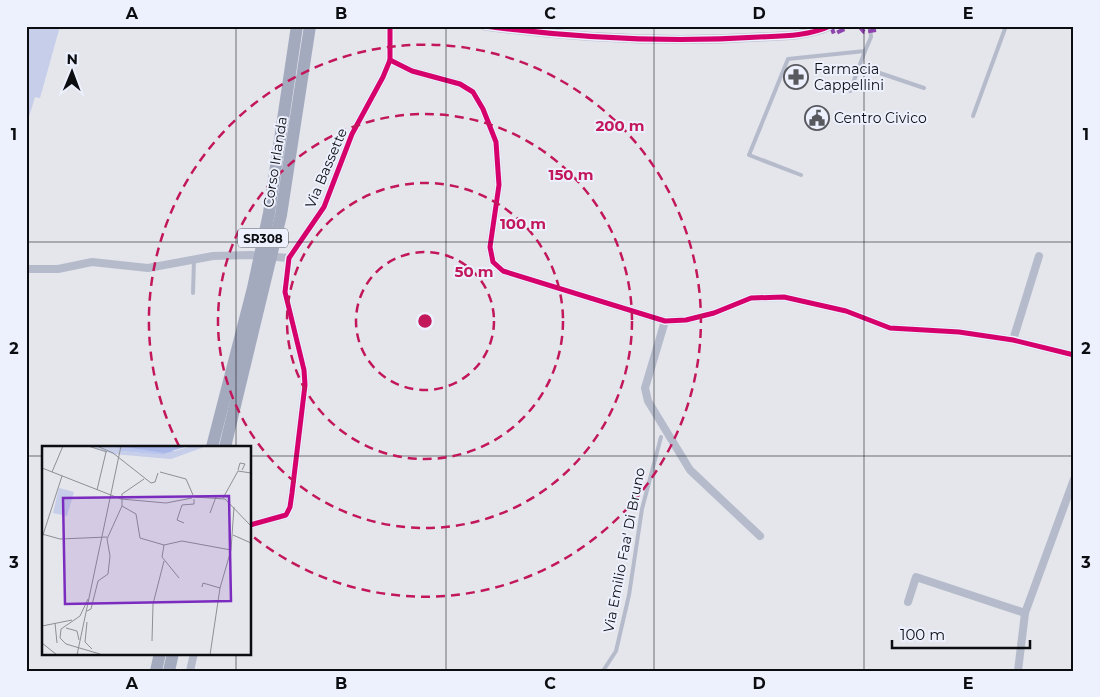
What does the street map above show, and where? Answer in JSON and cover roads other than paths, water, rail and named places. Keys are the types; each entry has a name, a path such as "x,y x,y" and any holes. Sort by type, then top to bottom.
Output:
{"highway":[{"name":"Corso Irlanda","path":"212,446 269,213 297,26"},
{"name":"Corso Irlanda","path":"225,446 265,290 281,215 310,26"},
{"path":"170,671 174,654"}],"street":[{"name":"Via Bassette","path":"251,525 286,515 292,493 305,385 304,370 285,292 289,258 324,207 352,134 383,77 390,60 390,26"},
{"path":"485,26 613,39 680,40 777,36 814,32 830,26"},
{"path":"390,60 412,71 460,84 473,92 483,109 496,142 499,185 490,248 492,262 503,270 665,321 686,320 714,313 751,298 784,297 846,312 890,328 959,332 1013,340 1074,354"},
{"path":"26,269 58,269 92,262 148,268 194,260 252,255 289,258"},
{"path":"1013,340 1039,256"},
{"path":"665,321 645,388 648,401 690,470 760,536"},
{"name":"Via Emilio Faa' Di Bruno","path":"661,437 664,425"},
{"path":"1018,671 1025,613 1074,480"},
{"path":"908,602 916,577 1025,613"},
{"path":"190,671 194,654"}],"lane":[{"path":"850,91 871,37 870,26"},
{"path":"973,116 1006,26"},
{"path":"801,175 749,155 788,59 864,51"},
{"path":"859,66 924,88"},
{"path":"193,293 194,260"},
{"name":"Via Emilio Faa' Di Bruno","path":"603,671 616,651 629,595 642,509 661,437"}],"place":[{"name":"Farmacia Cappellini","path":"796,77"},
{"name":"Centro Civico","path":"817,118"}]}
